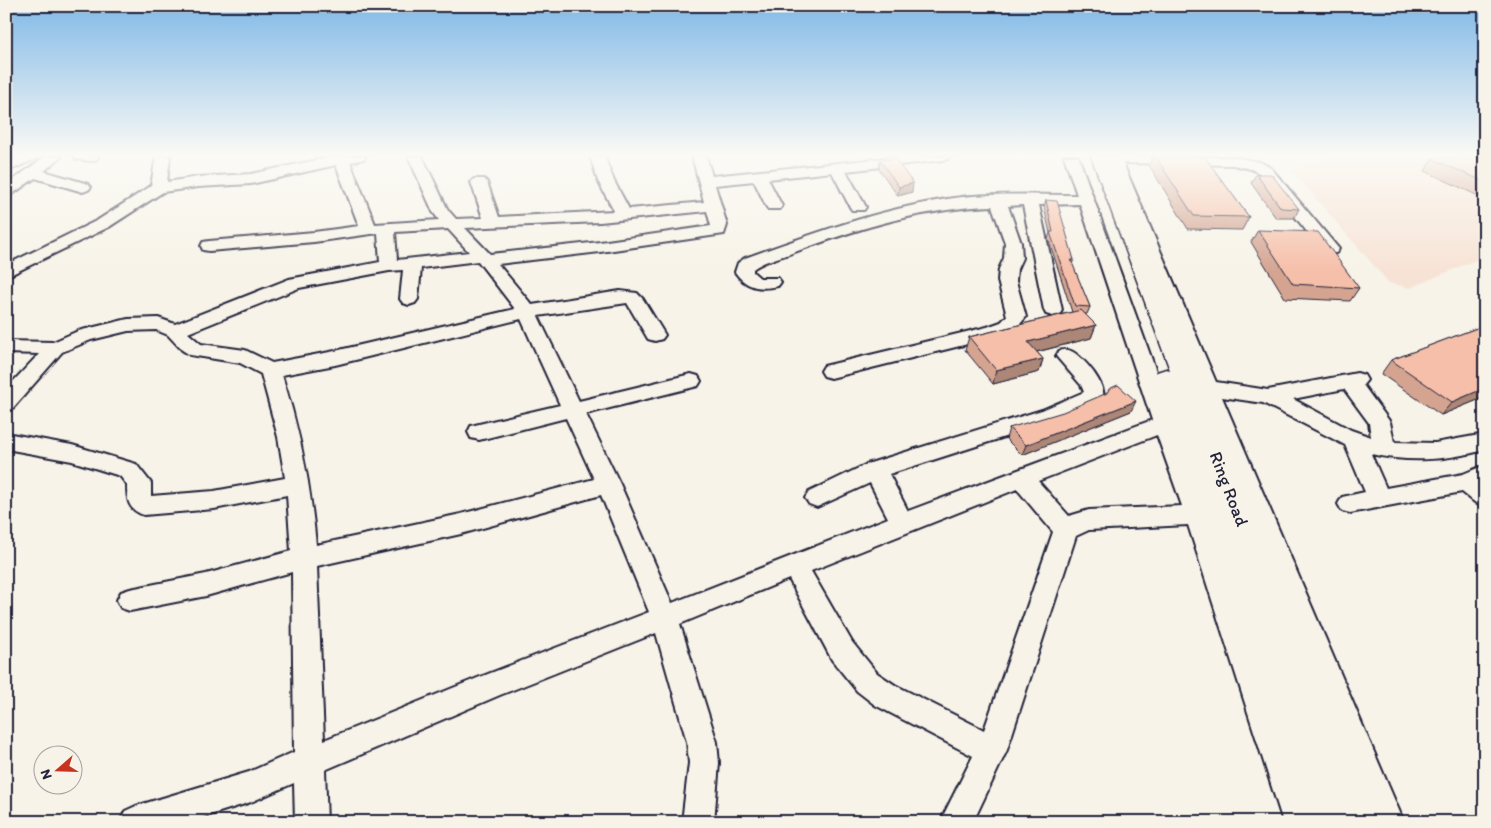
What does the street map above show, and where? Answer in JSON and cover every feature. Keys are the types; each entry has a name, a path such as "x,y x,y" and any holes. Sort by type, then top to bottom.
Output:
{"highway":[{"name":"Ring Road","path":"1115,195 1192,450 1329,822"},
{"name":"Ring Road","path":"1118,195 1358,822"}],"street":[{"path":"6,272 109,220 140,203 150,195"},
{"path":"355,195 369,230"},
{"path":"432,195 440,212 484,258 527,312 608,484 665,618 702,742 704,763 698,822"},
{"path":"484,195 494,223"},
{"path":"613,195 624,214"},
{"path":"175,331 295,283 389,266 600,248 718,230 719,225 711,195"},
{"path":"768,195 774,206"},
{"path":"852,195 858,207"},
{"path":"1084,195 1196,515 1299,822"},
{"path":"1120,195 1208,388 1316,644 1388,822"},
{"path":"1286,195 1330,249"},
{"path":"772,282 760,284 752,281 744,272 744,267 751,262 810,240 913,210 956,203 1086,199"},
{"path":"1030,201 1054,310"},
{"path":"831,371 992,332 1014,322 1017,317 1007,281 1008,269 1013,258 1013,242 999,202"},
{"path":"209,246 314,237 386,227 494,223 714,206"},
{"path":"386,227 389,266"},
{"path":"409,299 413,263"},
{"path":"6,347 55,348 85,335 128,325 158,324 175,331 189,346 197,350 245,357 270,370 335,358 527,312 620,297 631,297 655,336"},
{"path":"6,403 55,348"},
{"path":"817,498 875,470 1050,416 1095,396 1095,390 1090,383 1066,356"},
{"path":"270,370 279,397 298,484 305,558 311,822"},
{"path":"479,432 691,381"},
{"path":"1267,397 1353,381 1379,422 1384,449"},
{"path":"1208,388 1267,397 1354,440 1384,449 1415,453 1442,452 1485,442"},
{"path":"136,822 251,787 490,686 1163,424"},
{"path":"6,440 72,452 128,470 139,482 139,502 144,506 214,500 298,484"},
{"path":"1354,440 1379,498"},
{"path":"875,470 902,524"},
{"path":"1022,478 1066,530"},
{"path":"1350,504 1476,478 1485,498"},
{"path":"130,600 206,585 305,558 461,524 608,484"},
{"path":"956,822 992,750 1066,530 1079,522 1089,520 1196,515"},
{"path":"795,566 842,651 867,682 885,695 992,750"}],"shaded area":[{"path":"1312,195 1485,195 1485,256 1410,288 1389,283"}],"building":[{"path":"1180,195 1233,195 1249,217 1194,216"},
{"path":"1271,195 1288,195 1299,209 1281,208"},
{"path":"1046,200 1057,201 1074,260 1071,260 1090,307 1075,306 1050,232 1053,232"},
{"path":"1258,230 1318,232 1359,288 1293,284"},
{"path":"1081,310 1096,325 1028,342 1043,359 996,370 969,337"},
{"path":"1485,325 1485,388 1452,402 1391,360"},
{"path":"1118,385 1136,401 1026,445 1009,428 1063,412 1107,393 1109,389"}]}
